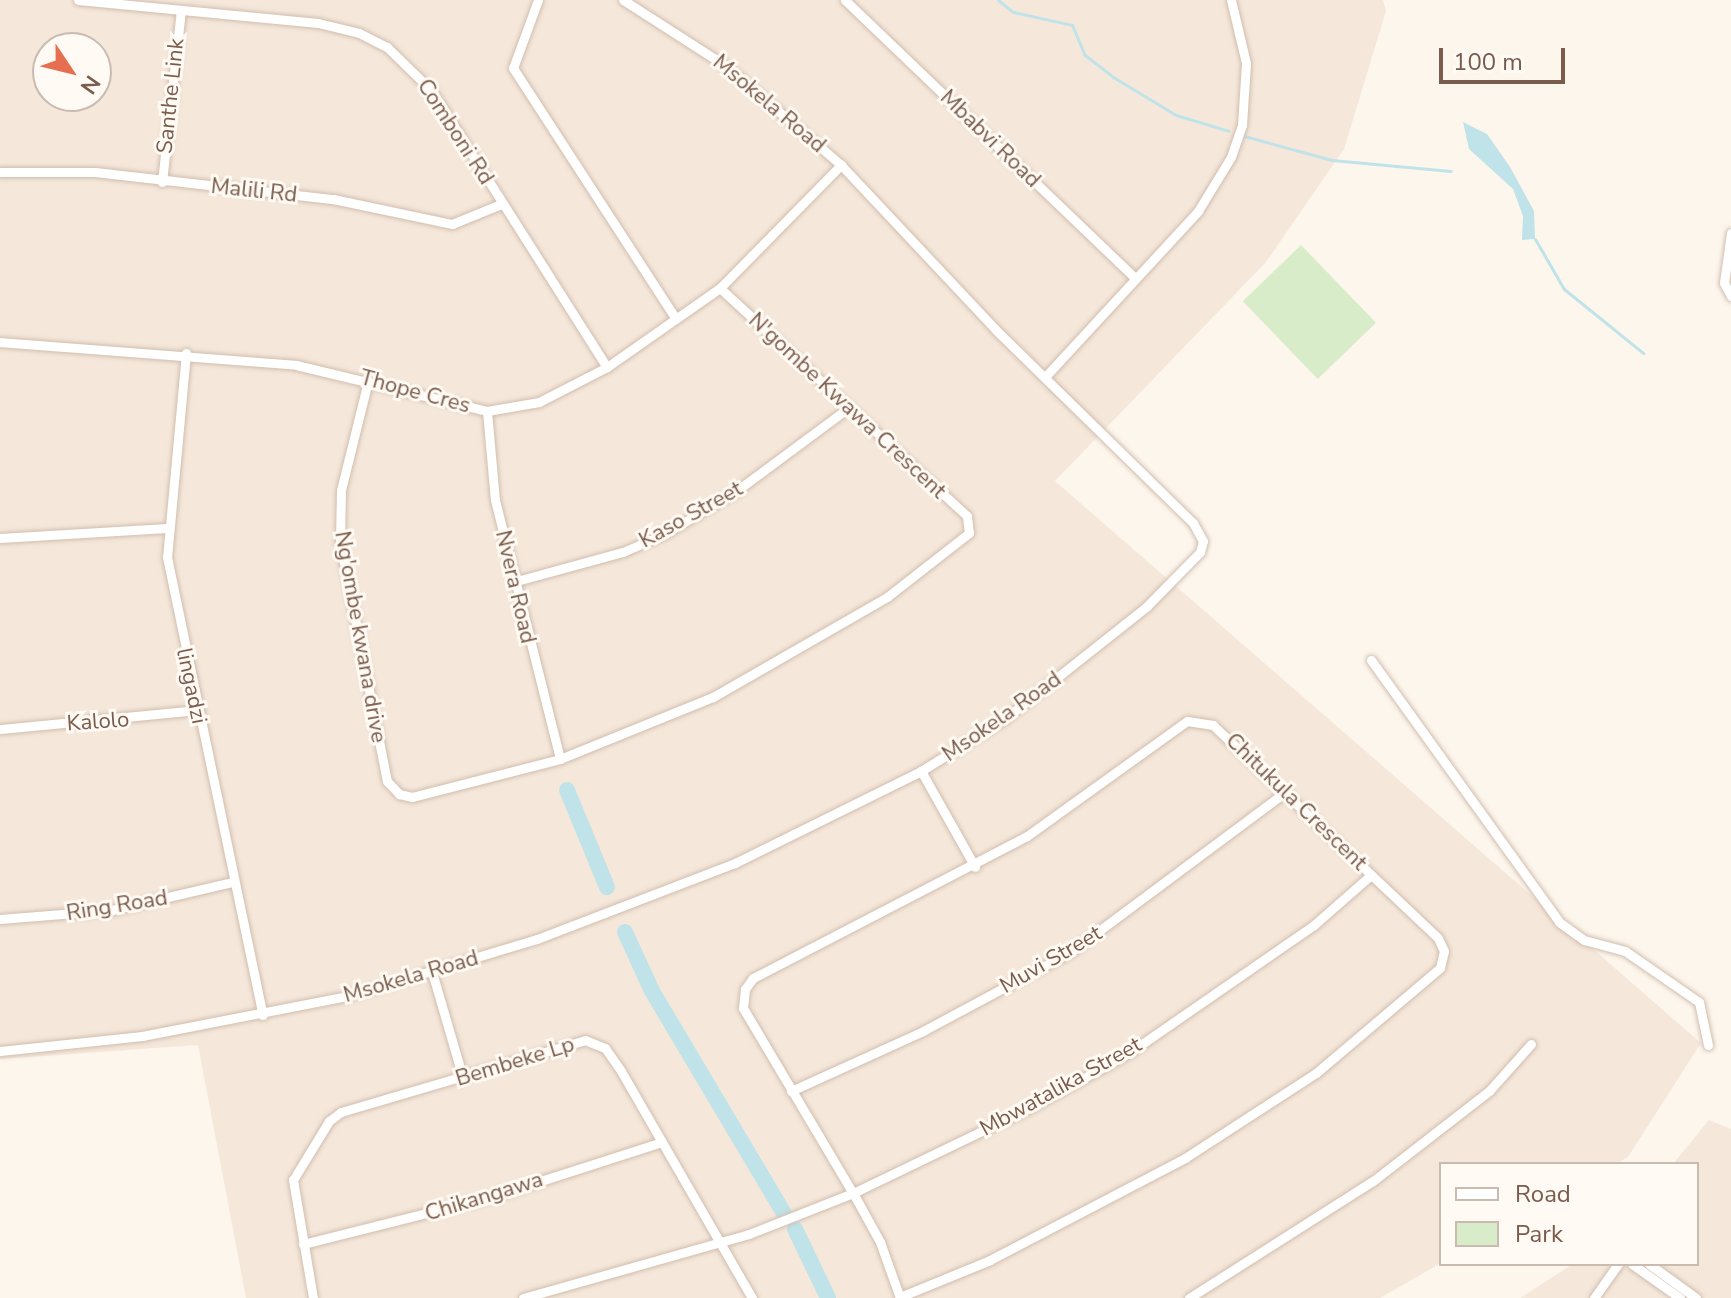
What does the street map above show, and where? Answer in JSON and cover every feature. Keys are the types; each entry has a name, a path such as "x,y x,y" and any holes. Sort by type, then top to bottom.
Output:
{"street":[{"name":"Comboni Rd","path":"78,0 318,23 359,33 387,47 431,90 607,367"},
{"path":"538,0 513,68 676,319"},
{"name":"Msokela Road","path":"0,1051 142,1036 263,1015 432,972 537,939 735,863 921,771 1006,718 1103,644 1200,552 1203,541 1193,523 1045,377 841,165 726,66 623,0"},
{"name":"Mbabvi Road","path":"845,0 1135,278"},
{"path":"1045,377 1208,198 1238,142 1246,63 1231,0"},
{"name":"Santhe Link","path":"162,182 181,11"},
{"name":"Thope Cres","path":"0,342 186,353 296,365 487,411 557,396 607,367 720,288 841,165"},
{"name":"Malili Rd","path":"0,172 70,170 333,199 452,224 501,204"},
{"path":"1731,233 1724,283 1731,296"},
{"name":"N'gombe Kwawa Crescent","path":"560,759 665,720 780,661 887,597 964,541 971,525 720,288"},
{"name":"lingadzi","path":"186,353 167,528 173,600 263,1015"},
{"name":"Ng'ombe kwana drive","path":"368,381 341,490 340,542 387,781 399,794 430,794 560,759"},
{"name":"Kaso Street","path":"513,582 623,552 666,533 735,492 848,408"},
{"name":"Nvera Road","path":"487,411 495,500 513,582 560,759"},
{"path":"0,538 167,528"},
{"path":"1371,660 1559,922 1584,940 1625,951 1699,1002 1708,1045"},
{"name":"Kalolo","path":"0,729 196,710"},
{"name":"Chitukula Crescent","path":"1187,721 1206,722 1228,735 1287,791 1441,941 1443,956 1436,974 1316,1073 1185,1158 990,1260 900,1298 853,1193 743,1008 749,982 975,867 1077,803 1187,721"},
{"path":"921,771 975,867"},
{"name":"Muvi Street","path":"791,1091 923,1031 1072,951 1287,791"},
{"name":"Mbwatalika Street","path":"523,1298 719,1243 853,1193 1030,1108 1129,1053 1314,925 1371,875"},
{"name":"Ring Road","path":"0,919 112,910 232,882"},
{"path":"432,972 463,1078"},
{"name":"Bembeke Lp","path":"313,1298 293,1180 329,1121 341,1112 590,1041 610,1054 752,1298"},
{"path":"1189,1298 1373,1181 1489,1091 1531,1044"},
{"name":"Chikangawa","path":"303,1244 494,1196 662,1142"},
{"path":"1594,1298 1617,1266"},
{"path":"1635,1266 1680,1298"},
{"path":"1652,1266 1696,1298"}],"shaded area":[{"path":"0,0 1383,0 1386,11 1344,149 1266,262 1055,481 1701,1043 1628,1157 1619,1162 1439,1162 1439,1264 1380,1298 246,1298 198,1045 0,1059"},
{"path":"1709,1120 1731,1129 1731,1298 1520,1298 1570,1266 1699,1266 1699,1162 1675,1162"}],"green space":[{"path":"1301,245 1376,323 1318,379 1243,301"}],"water":[{"path":"1463,122 1487,134 1510,167 1534,211 1535,239 1522,240 1523,216 1513,189 1469,149"}],"waterway":[{"path":"998,0 1013,12 1072,25 1085,55 1113,77 1176,115 1229,131"},
{"path":"1244,136 1332,160 1450,171"},
{"path":"1535,239 1564,289 1643,353"},
{"path":"567,790 607,887"},
{"path":"625,932 652,991 783,1212"},
{"path":"795,1229 828,1298"}]}
